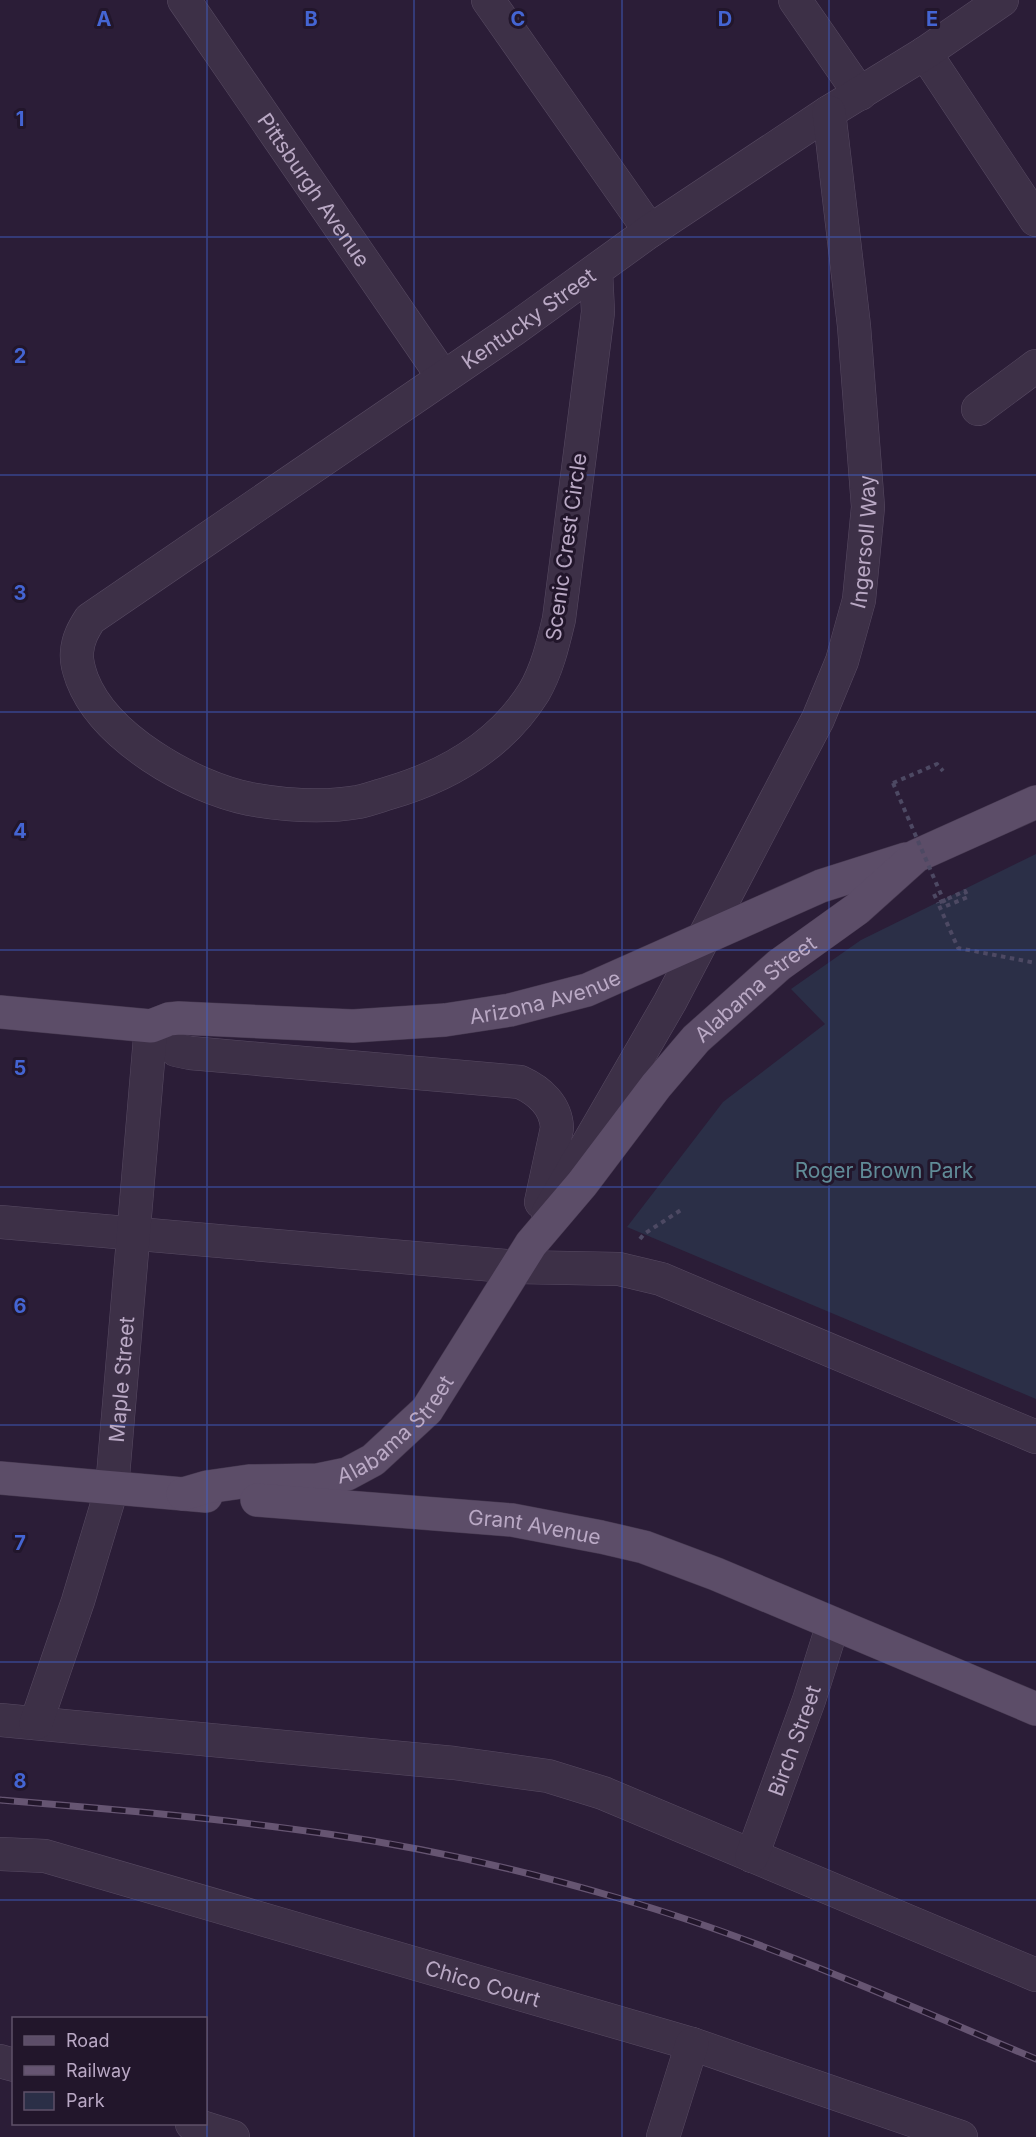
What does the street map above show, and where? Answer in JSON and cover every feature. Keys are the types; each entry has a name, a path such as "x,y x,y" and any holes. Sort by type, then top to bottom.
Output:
{"main road":[{"name":"Alabama Street","path":"183,1494 207,1487 249,1481 318,1480 347,1474 373,1460 427,1410 524,1256 656,1086 696,1039 779,965 857,909 916,856 1036,802"},
{"name":"Arizona Avenue","path":"0,1012 151,1026 179,1018 353,1026 445,1020 510,1010 587,990 821,886 916,856"},
{"name":"Grant Avenue","path":"0,1478 512,1520 600,1537 644,1548 706,1570 1036,1709"}],"street":[{"name":"Pittsburgh Avenue","path":"184,0 442,377"},
{"path":"488,0 650,231"},
{"path":"795,0 860,94"},
{"name":"Kentucky Street","path":"76,654 80,636 90,620 596,271 650,231 829,112 925,53 1002,0"},
{"path":"925,53 1036,219"},
{"name":"Ingersoll Way","path":"704,938 818,719 842,661 859,600 868,507 855,326 829,112"},
{"name":"Scenic Crest Circle","path":"76,654 77,665 87,692 115,727 160,762 213,788 249,799 310,806 358,802 414,786 452,769 489,744 515,718 534,691 550,656 559,619 598,312 596,271"},
{"path":"978,410 1036,366"},
{"name":"Alabama Street","path":"524,1256 568,1175 670,1002 704,938"},
{"path":"151,1026 176,1050 190,1053 520,1082 536,1089 548,1102 556,1118 557,1128 550,1164 524,1256"},
{"name":"Maple Street","path":"36,1723 78,1601 112,1488 151,1026"},
{"path":"0,1222 132,1234 524,1256 619,1269 661,1279 1036,1437"},
{"name":"Birch Street","path":"752,1856 809,1700 833,1624"},
{"path":"0,1720 454,1763 548,1776 603,1793 1036,1975"},
{"name":"Chico Court","path":"0,1854 45,1856 692,2044 961,2137"},
{"path":"663,2137 692,2044"},
{"path":"195,2125 233,2137"}],"path":[{"path":"938,903 966,891 968,897 946,906 893,783 937,764 943,771"},
{"path":"934,894 958,948 1036,963"},
{"path":"619,1269 644,1234 681,1210"}],"green space":[{"name":"Roger Brown Park","path":"1036,854 1036,1399 627,1227 723,1102 825,1024 791,989 861,940"}],"railway":[{"path":"0,1800 164,1814 287,1828 401,1846 510,1869 618,1898 724,1932 881,1993 1036,2059"}]}
